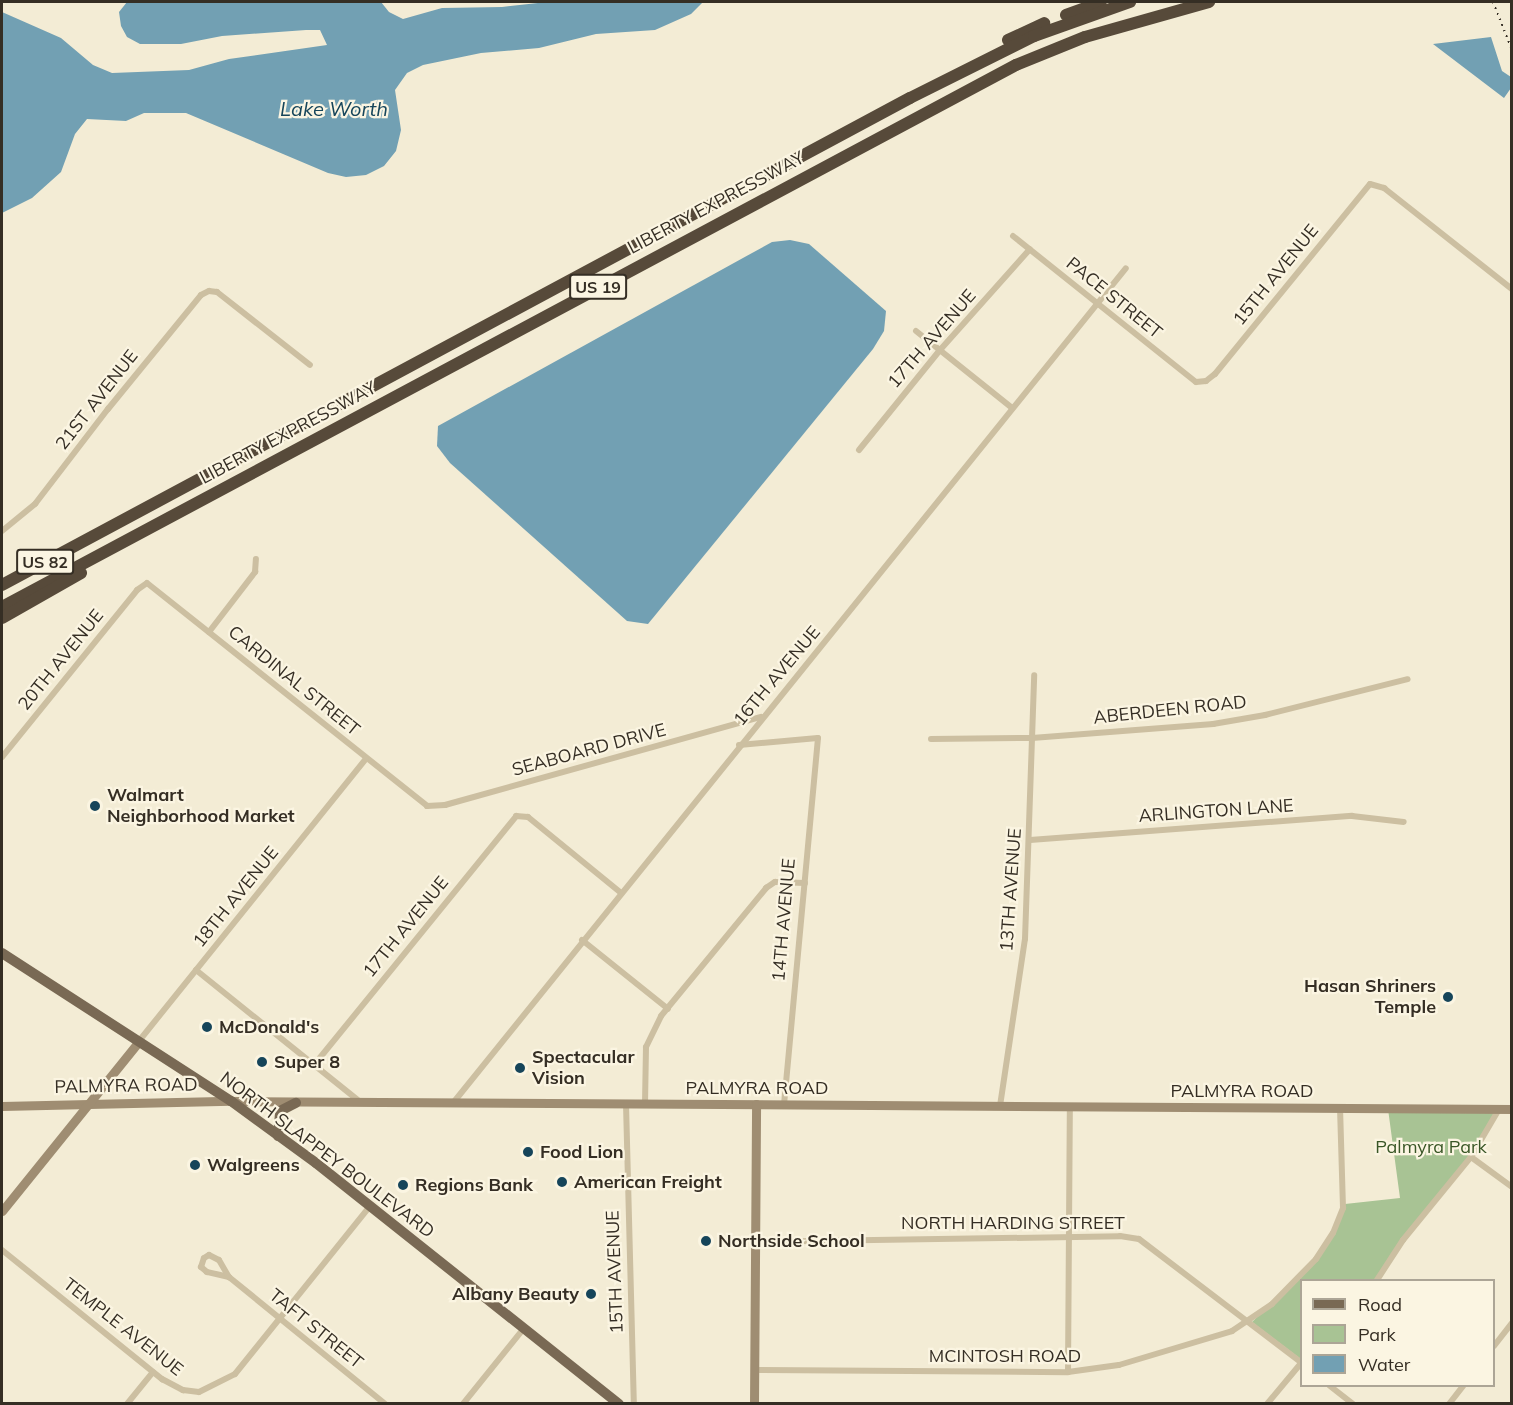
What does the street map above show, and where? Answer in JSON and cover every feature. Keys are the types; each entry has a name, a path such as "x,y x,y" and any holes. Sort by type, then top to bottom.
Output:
{"highway":[{"path":"910,98 1027,30 1101,2"},
{"name":"LIBERTY EXPRESSWAY","path":"2,585 910,98 1034,36 1130,2"},
{"name":"LIBERTY EXPRESSWAY","path":"2,607 1016,66 1085,37 1209,2"},
{"path":"2,618 217,492"},
{"name":"US 19","path":"2,576 88,539"}],"main road":[{"name":"NORTH SLAPPEY BOULEVARD","path":"2,953 231,1101 370,1205 619,1404"},
{"path":"2,1211 139,1041"},
{"name":"PALMYRA ROAD","path":"2,1106 89,1102 231,1101 1512,1109"},
{"path":"278,1136 280,1111 296,1102"},
{"path":"754,1404 756,1104"}],"street":[{"name":"15TH AVENUE","path":"1196,382 1206,381 1215,374 1364,189 1377,183 1512,289"},
{"name":"PACE STREET","path":"1013,236 1196,382"},
{"name":"17TH AVENUE","path":"859,450 940,350 1030,249"},
{"name":"16TH AVENUE","path":"453,1103 761,717 924,521 1126,268"},
{"path":"208,283 209,291 218,292 310,365"},
{"name":"21ST AVENUE","path":"2,531 40,497 122,391 201,295 209,291"},
{"path":"916,331 1012,408"},
{"path":"209,632 255,572 256,559"},
{"name":"CARDINAL STREET","path":"144,584 209,632 424,804"},
{"name":"20TH AVENUE","path":"2,757 144,584"},
{"name":"13TH AVENUE","path":"1000,1106 1025,939 1034,675"},
{"name":"ABERDEEN ROAD","path":"930,739 1032,738 1232,722 1408,679"},
{"name":"SEABOARD DRIVE","path":"424,804 446,805 761,717"},
{"name":"14TH AVENUE","path":"739,745 818,738 784,1104"},
{"name":"18TH AVENUE","path":"139,1041 366,759"},
{"name":"17TH AVENUE","path":"314,1065 516,816 524,816 620,892"},
{"name":"ARLINGTON LANE","path":"1030,840 1352,816 1404,822"},
{"path":"645,1104 646,1047 652,1029 766,888 775,882 805,883"},
{"path":"582,940 668,1009"},
{"path":"196,970 361,1103"},
{"name":"15TH AVENUE","path":"626,1104 634,1404"},
{"path":"1068,1372 1070,1107"},
{"name":"MCINTOSH ROAD","path":"754,1370 1068,1372 1141,1359 1247,1323 1272,1304 1316,1258 1339,1221 1343,1173 1340,1108"},
{"path":"1378,1279 1403,1240 1471,1157 1499,1109"},
{"path":"1471,1157 1512,1187"},
{"name":"TEMPLE AVENUE","path":"2,1250 153,1372 183,1390 207,1391 235,1374 370,1205"},
{"name":"NORTH HARDING STREET","path":"754,1242 1120,1236 1139,1239 1300,1362"},
{"name":"TAFT STREET","path":"229,1277 207,1272 201,1262 209,1255 214,1256 229,1277 385,1404"},
{"path":"1495,1345 1512,1323"},
{"path":"463,1404 524,1328"},
{"path":"1268,1404 1300,1364"},
{"path":"127,1404 153,1372"},
{"path":"1331,1387 1353,1404"},
{"path":"1449,1404 1462,1387"}],"green space":[{"name":"Palmyra Park","path":"1388,1109 1498,1109 1475,1149 1377,1279 1300,1279 1300,1358 1252,1322 1317,1260 1345,1204 1400,1198"}],"water":[{"name":"Lake Worth","path":"127,2 381,2 389,12 403,19 442,8 502,7 547,2 703,2 691,14 655,30 596,34 539,48 481,53 423,65 407,73 395,90 401,130 396,151 384,166 366,175 346,177 328,173 186,113 144,113 126,121 87,119 75,134 61,172 32,198 2,213 2,12 61,38 93,65 112,73 189,70 229,59 327,45 320,30 222,36 181,44 140,44 127,37 121,26 119,12"},
{"path":"1491,37 1502,71 1511,77 1511,88 1504,98 1433,44"},
{"path":"790,240 809,244 886,311 884,331 873,349 648,624 627,621 450,463 437,446 438,426 772,242"}],"railway":[{"path":"1493,2 1512,50"}],"place":[{"name":"Walmart Neighborhood Market","path":"95,806"},
{"name":"Hasan Shriners Temple","path":"1448,997"},
{"name":"McDonald's","path":"207,1027"},
{"name":"Super 8","path":"262,1062"},
{"name":"Spectacular Vision","path":"520,1068"},
{"name":"Food Lion","path":"528,1152"},
{"name":"Walgreens","path":"195,1165"},
{"name":"American Freight","path":"562,1182"},
{"name":"Regions Bank","path":"403,1185"},
{"name":"Northside School","path":"706,1241"},
{"name":"Albany Beauty","path":"591,1294"}]}
